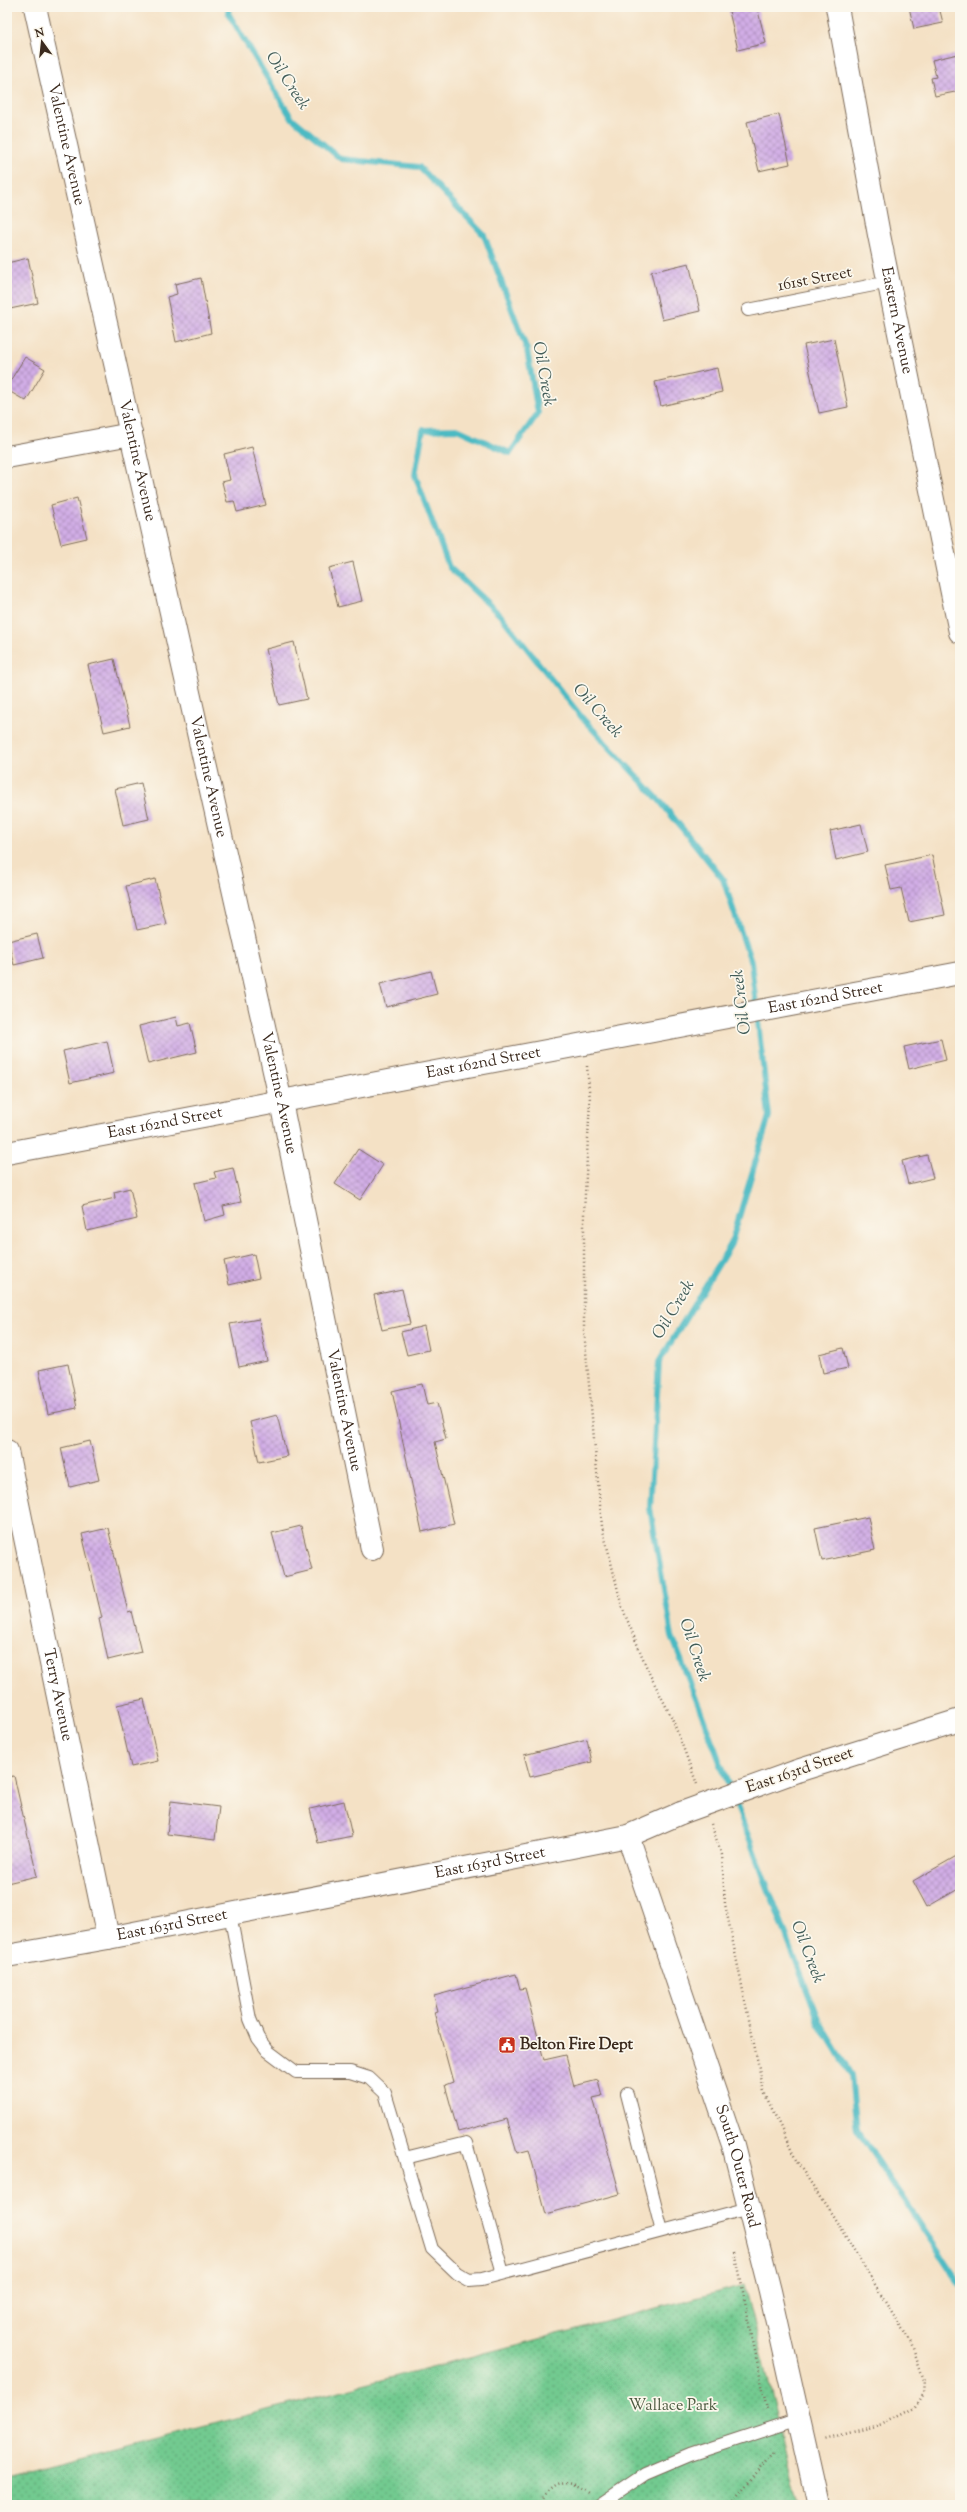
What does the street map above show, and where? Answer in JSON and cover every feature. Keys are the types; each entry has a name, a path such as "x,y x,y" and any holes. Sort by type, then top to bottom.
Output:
{"street":[{"name":"Valentine Avenue","path":"35,7 281,1102 372,1548"},
{"name":"Eastern Avenue","path":"837,7 889,282 960,632"},
{"path":"7,457 131,434"},
{"name":"East 162nd Street","path":"7,1153 788,1008 960,973"},
{"name":"Terry Avenue","path":"7,1451 108,1938"},
{"name":"East 163rd Street","path":"7,1956 108,1938 628,1836 680,1813 797,1771 960,1720"},
{"name":"South Outer Road","path":"628,1836 733,2145 799,2419 818,2505"}],"lane":[{"name":"161st Street","path":"748,310 889,282"},
{"path":"230,1914 250,2019 258,2038 280,2062 296,2072 350,2072 369,2078 385,2093 432,2249 457,2273 469,2280 503,2273 749,2208"},
{"path":"627,2094 662,2231"},
{"path":"405,2158 466,2143 503,2273"},
{"path":"600,2504 645,2474 684,2458 799,2419"}],"path":[{"path":"735,2252 767,2410"},
{"path":"730,2505 776,2452"},
{"path":"541,2505 545,2493 554,2484 570,2482 586,2490 600,2504"},
{"path":"218,2505 230,2503 243,2505"}],"green space":[{"name":"Wallace Park","path":"745,2285 799,2505 7,2505 7,2478"}],"building":[{"path":"728,7 757,7 766,43 738,50"},
{"path":"909,7 939,7 943,23 914,29"},
{"path":"958,54 960,91 935,96 931,78 936,77 932,60"},
{"path":"779,114 790,164 759,171 747,122"},
{"path":"28,258 38,303 10,309 7,295 7,263"},
{"path":"689,263 700,311 662,320 651,272"},
{"path":"201,278 211,333 176,342 167,297 177,294 175,284"},
{"path":"834,339 848,407 819,413 804,345"},
{"path":"25,357 45,369 26,401 7,390 7,386"},
{"path":"717,368 722,392 661,406 655,382"},
{"path":"252,447 266,505 237,512 234,501 227,502 222,482 230,480 224,454"},
{"path":"77,498 87,538 61,544 51,505"},
{"path":"353,562 362,601 338,607 329,568"},
{"path":"294,642 307,699 279,705 266,649"},
{"path":"114,659 130,726 104,732 88,665"},
{"path":"141,783 149,819 123,825 115,789"},
{"path":"861,824 868,852 836,860 830,831"},
{"path":"932,855 945,915 909,922 901,888 891,890 885,865"},
{"path":"155,879 166,924 137,930 126,886"},
{"path":"37,934 43,958 14,965 8,941"},
{"path":"431,971 437,994 386,1007 380,984"},
{"path":"176,1017 178,1026 190,1023 197,1052 148,1064 139,1026"},
{"path":"941,1039 946,1060 909,1069 904,1047"},
{"path":"107,1041 114,1073 70,1083 63,1051"},
{"path":"358,1149 383,1165 360,1200 335,1184"},
{"path":"927,1155 933,1178 908,1184 902,1161"},
{"path":"233,1168 241,1202 223,1206 225,1215 204,1221 195,1183 216,1178 214,1172"},
{"path":"130,1188 137,1219 87,1231 82,1206 115,1198 114,1192"},
{"path":"254,1254 259,1278 229,1285 224,1261"},
{"path":"402,1289 410,1324 382,1330 374,1295"},
{"path":"259,1319 267,1361 239,1367 230,1324"},
{"path":"424,1326 429,1350 407,1355 401,1332"},
{"path":"843,1348 848,1368 823,1373 819,1354"},
{"path":"68,1364 77,1408 48,1414 39,1370"},
{"path":"422,1384 427,1405 437,1403 446,1439 435,1442 454,1524 422,1532 392,1391"},
{"path":"277,1415 287,1456 259,1462 250,1422"},
{"path":"90,1441 99,1480 70,1487 61,1448"},
{"path":"868,1517 875,1550 822,1561 815,1528"},
{"path":"301,1526 312,1570 284,1577 272,1533"},
{"path":"108,1528 128,1612 131,1611 141,1652 108,1660 99,1619 102,1618 82,1534"},
{"path":"144,1699 158,1761 131,1767 117,1705"},
{"path":"587,1739 592,1762 530,1777 524,1755"},
{"path":"14,1776 37,1876 7,1883 7,1777"},
{"path":"171,1801 219,1807 215,1840 167,1834"},
{"path":"344,1801 352,1836 318,1843 310,1809"},
{"path":"960,1854 960,1888 927,1907 913,1881"},
{"path":"516,1974 520,1989 525,1988 544,2060 566,2055 574,2086 598,2080 602,2096 593,2098 620,2194 546,2214 529,2150 517,2153 507,2119 458,2132 445,2085 453,2082 434,2012 438,2011 434,1996"}],"waterway":[{"name":"Oil Creek","path":"229,7 228,13 291,117 341,159 419,167 484,235 527,350 538,413 510,453 457,429 423,430 415,475 449,567 501,616 584,720 660,801 723,879 751,962 769,1116 731,1244 659,1362 650,1508 672,1636 819,2022 851,2075 857,2130 960,2284"}],"place":[{"name":"Belton Fire Dept","path":"507,2045"}]}
